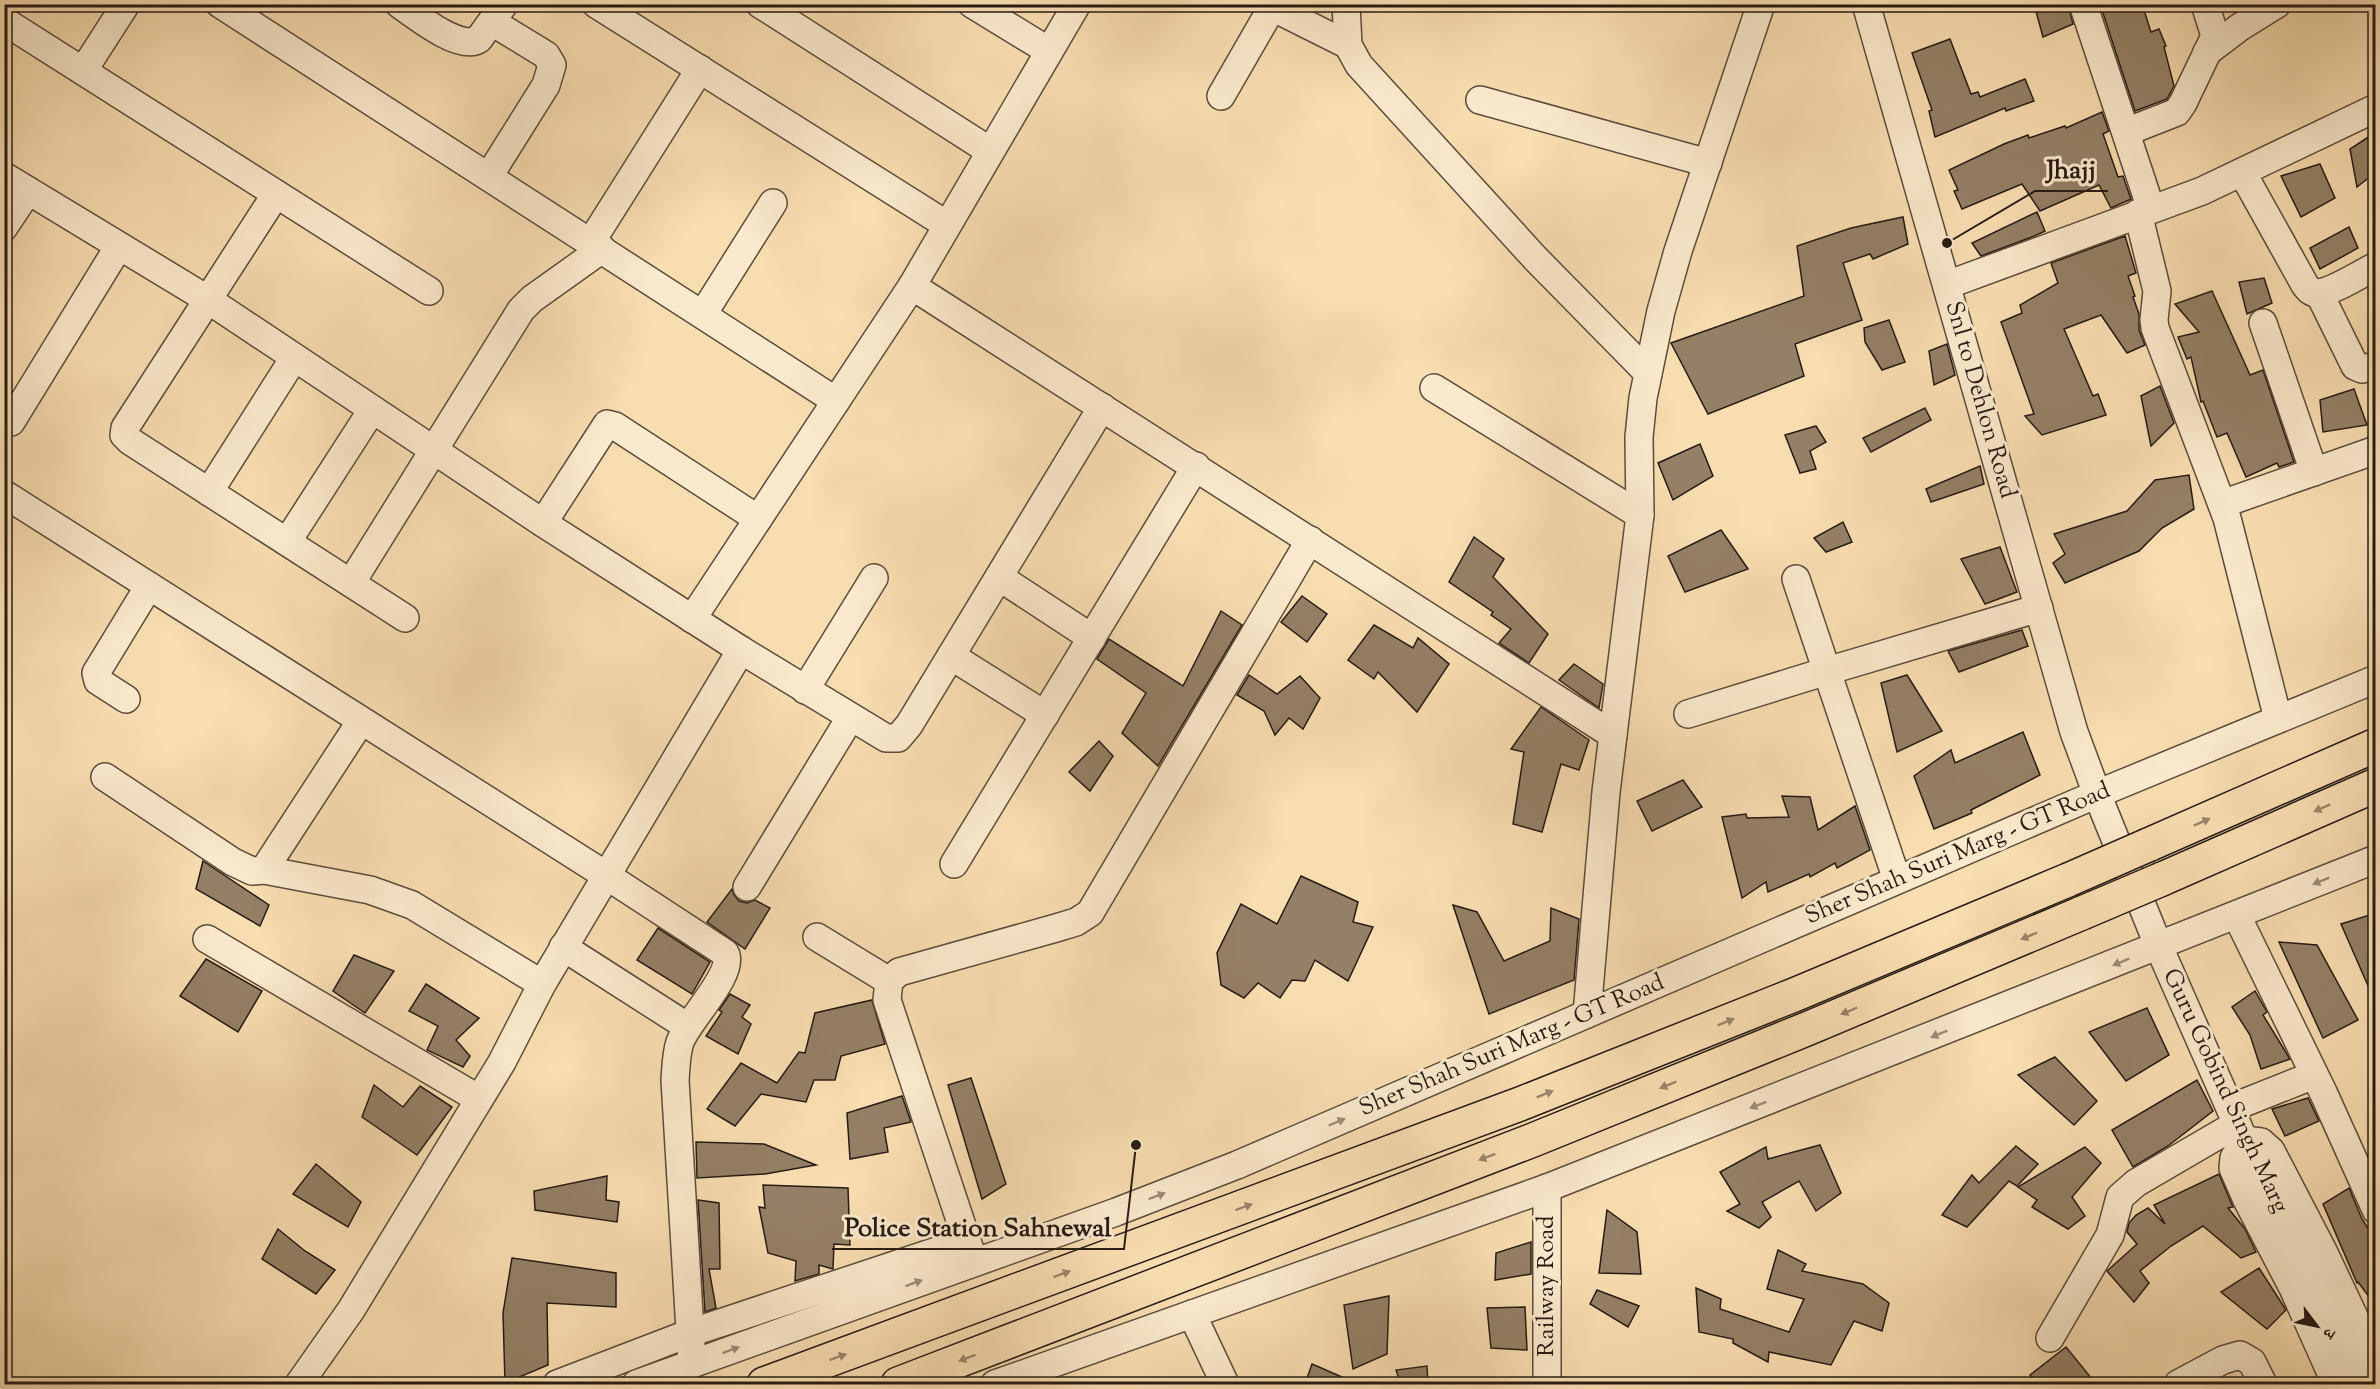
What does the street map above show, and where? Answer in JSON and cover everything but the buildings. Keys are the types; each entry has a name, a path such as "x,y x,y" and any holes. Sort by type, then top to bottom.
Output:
{"highway":[{"name":"Sher Shah Suri Marg - GT Road","path":"764,1384 1520,1104 1794,995 2068,880 2376,744"},
{"path":"898,1384 1533,1140 1820,1024 2082,914 2376,784"}],"street":[{"path":"83,71 126,4"},
{"path":"220,4 836,401"},
{"path":"399,4 452,38 467,43 474,43 479,39 498,13 546,55 552,64 546,85 489,176"},
{"path":"596,4 947,225"},
{"path":"760,4 990,152"},
{"path":"972,4 1049,51"},
{"path":"692,619 912,286 1077,4"},
{"path":"1587,1014 1613,735 1641,515 1639,437 1647,373 1672,271 1761,4"},
{"name":"Snl to Dehlon Road","path":"1866,4 2074,732 2097,794"},
{"path":"2083,4 2126,132 2145,211 2157,291 2155,328 2222,504 2278,719"},
{"path":"2126,132 2177,112 2183,103 2215,36 2205,4"},
{"path":"2207,52 2240,27 2277,4"},
{"path":"1221,96 1273,6 1348,45"},
{"path":"1350,6 1348,45 1359,65 1535,258 1647,373"},
{"path":"4,21 429,291"},
{"path":"351,583 521,310 597,246 700,69"},
{"path":"1480,100 1708,163"},
{"path":"1947,285 2202,191 2376,108"},
{"path":"2242,172 2305,285 2311,291 2319,293 2376,266"},
{"path":"4,176 207,299 543,523 741,650 886,738 898,738 909,724 1102,407"},
{"path":"4,227 28,191"},
{"path":"276,194 124,432 130,441 405,618"},
{"path":"703,314 773,203"},
{"path":"11,422 119,246"},
{"path":"912,286 1613,735"},
{"path":"2319,293 2355,366 2362,369 2376,366"},
{"path":"2263,322 2314,472"},
{"path":"209,492 294,358"},
{"path":"1434,388 1641,515"},
{"path":"287,542 372,410"},
{"path":"543,523 607,424 615,426 758,519"},
{"path":"2222,504 2376,450"},
{"path":"954,864 1196,466"},
{"path":"4,494 713,944 727,958 728,963 722,977 688,1027 680,1043 675,1080 692,1364"},
{"path":"557,1384 690,1334 971,1251 887,1000 889,981 899,972 1076,922 1090,913 1310,540"},
{"path":"999,577 1092,638"},
{"path":"805,690 874,578"},
{"path":"1796,579 1897,880"},
{"path":"126,699 98,681 96,673 149,586"},
{"path":"1688,714 2039,608"},
{"path":"299,1384 351,1310 479,1099 517,1035 563,946 741,650"},
{"path":"951,656 1045,715"},
{"name":"Sher Shah Suri Marg - GT Road","path":"634,1384 692,1364 971,1251 1116,1212 1237,1165 2097,794 2376,679"},
{"path":"747,887 850,718"},
{"path":"264,870 362,720"},
{"path":"105,777 233,862 252,871 264,870 370,890 412,905 542,984"},
{"name":"Guru Gobind Singh Marg","path":"2097,794 2159,947 2241,1133 2314,1280 2362,1384"},
{"path":"1008,1382 1547,1188 2376,859"},
{"path":"2236,916 2314,1075 2376,1210"},
{"path":"817,937 889,981"},
{"path":"207,939 479,1099"},
{"path":"563,946 688,1027"},
{"path":"2050,1338 2110,1235 2120,1197 2136,1183 2241,1133 2314,1075"},
{"path":"2241,1133 2261,1142 2271,1151 2323,1251 2376,1363"},
{"path":"2241,1133 2233,1167 2247,1200 2293,1288 2336,1384"},
{"name":"Railway Road","path":"1546,1384 1547,1188"},
{"path":"1192,1314 1225,1384"},
{"path":"2178,1384 2223,1360 2240,1355 2252,1362 2263,1384"},
{"path":"626,1358 634,1384"}],"place":[{"name":"Jhajj","path":"1947,243"},
{"name":"Police Station Sahnewal","path":"1136,1145"}]}
